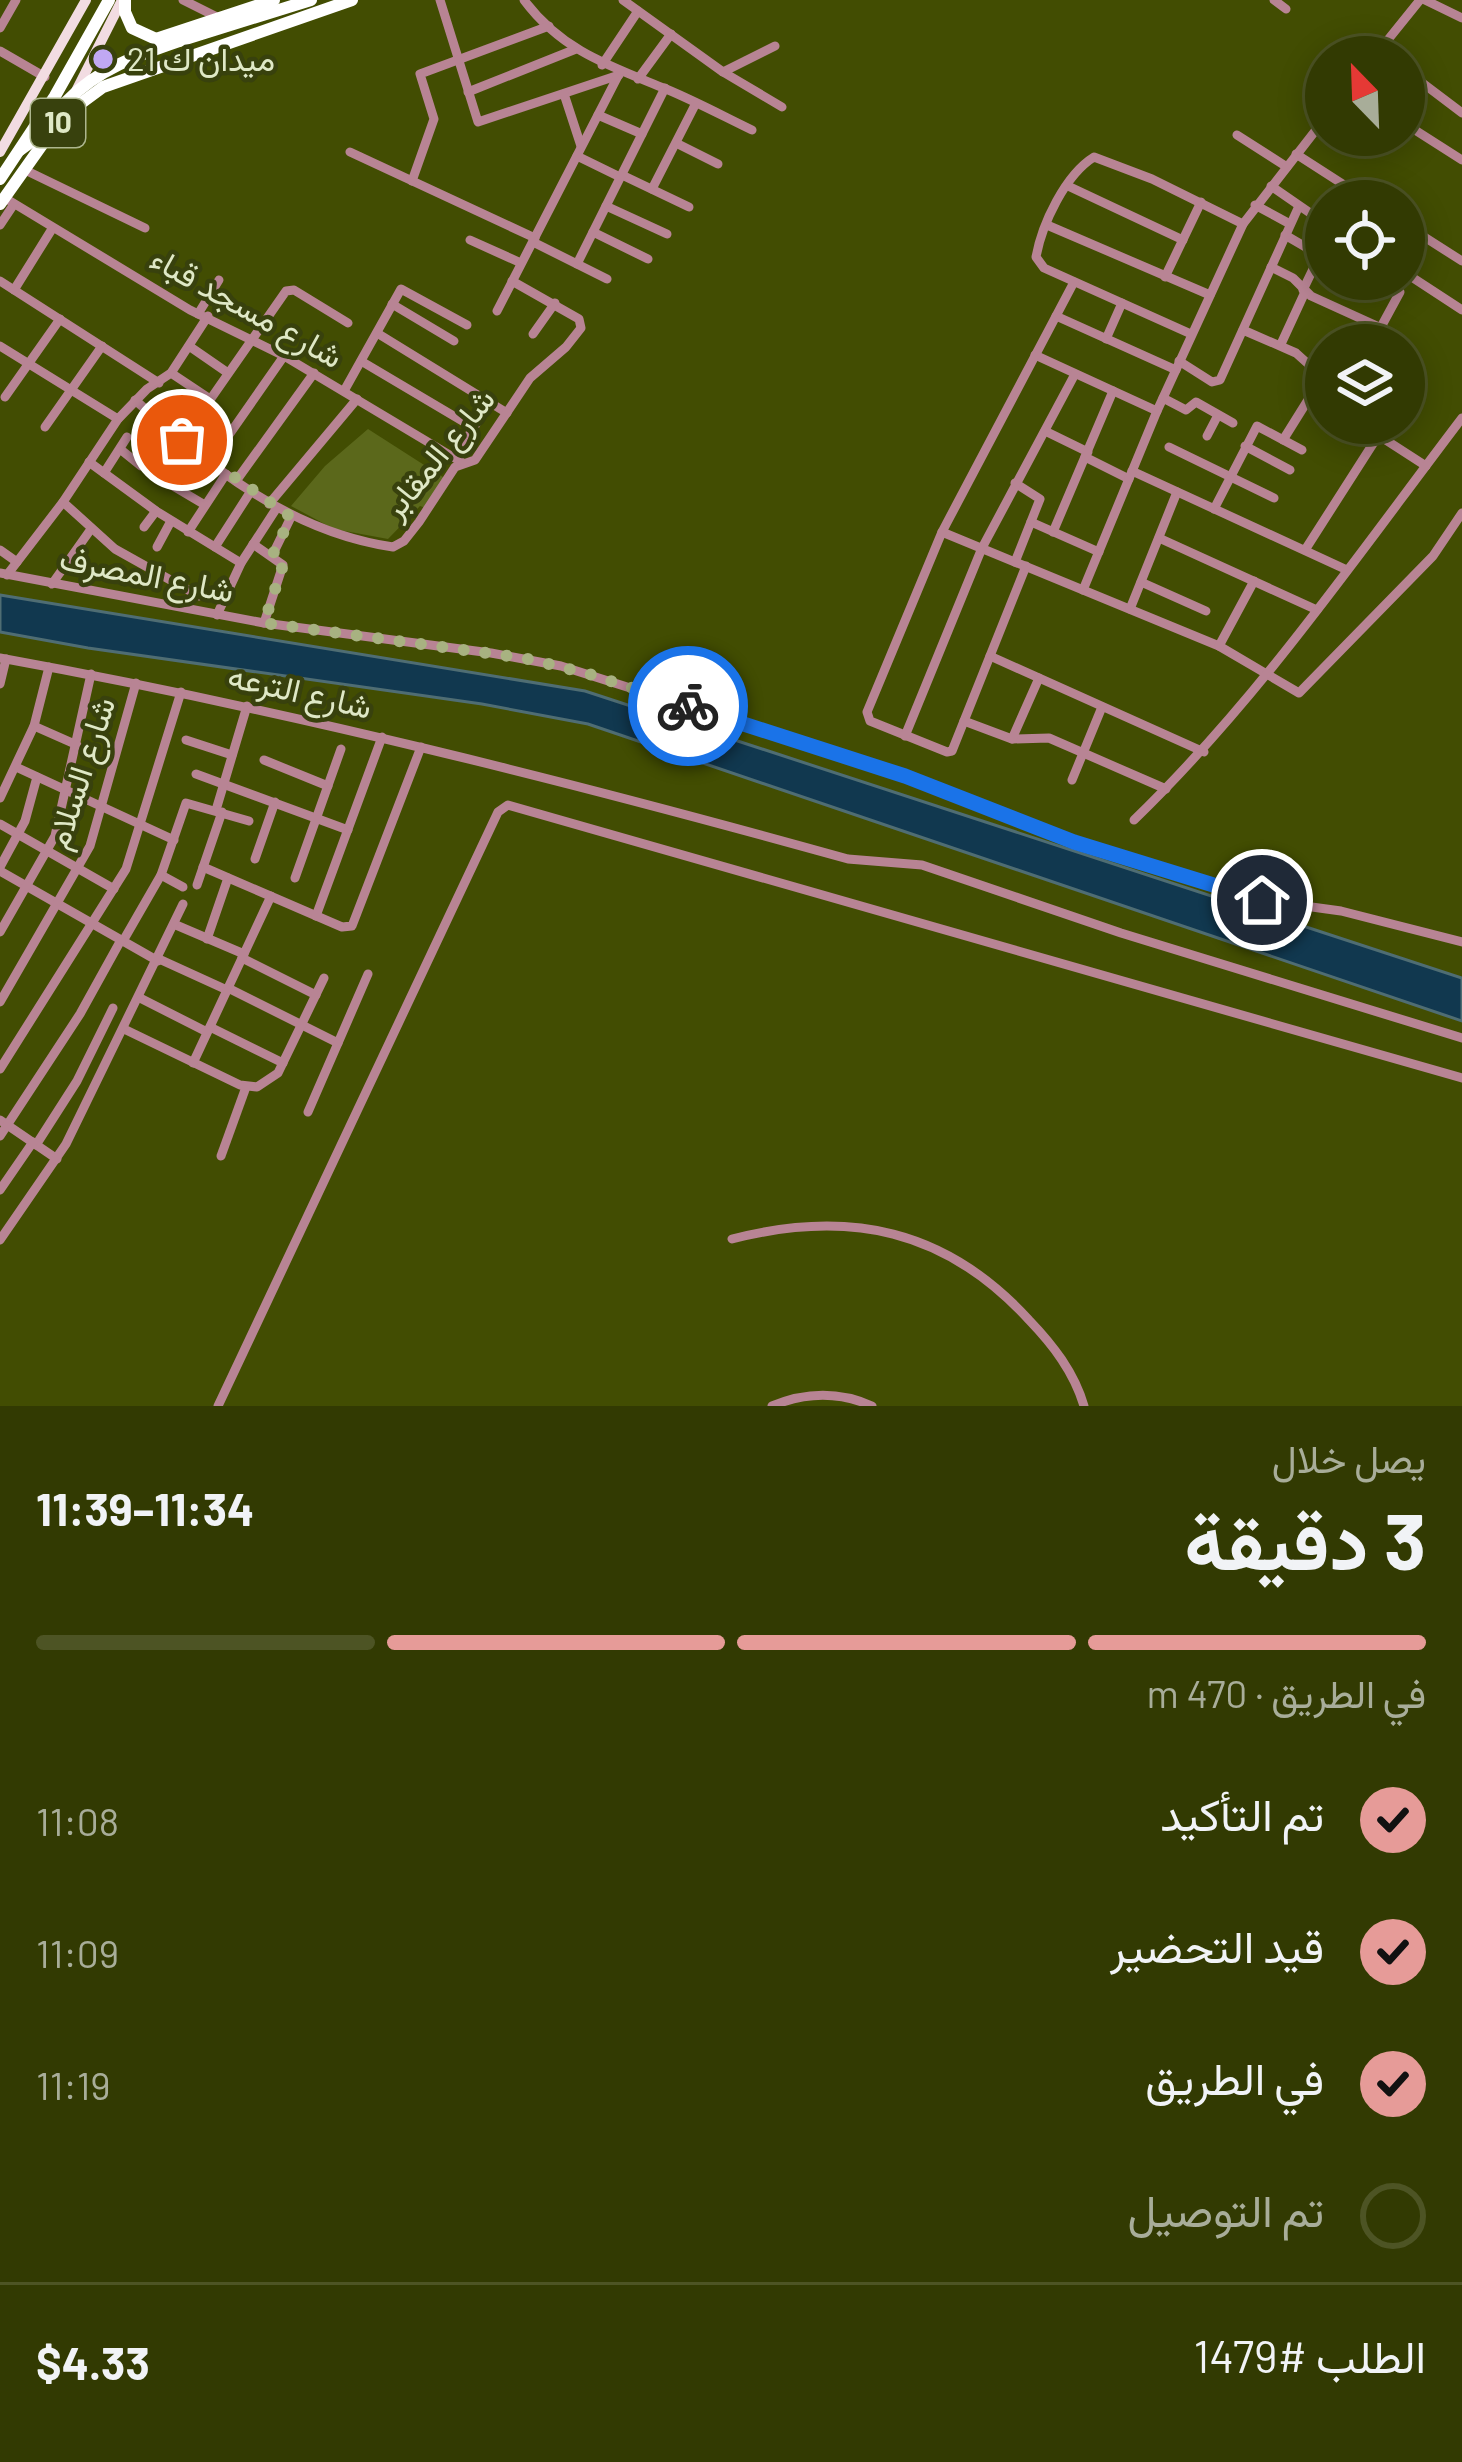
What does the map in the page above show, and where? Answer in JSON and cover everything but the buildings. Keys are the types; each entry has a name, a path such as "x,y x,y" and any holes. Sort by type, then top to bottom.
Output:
{"highway":[{"path":"0,179 109,0"},
{"name":"10","path":"124,0 127,21 147,38 156,39 274,0"},
{"path":"20,150 40,135 65,102 97,76 133,57 311,0"},
{"name":"10","path":"6,202 72,108 128,75 352,0"}],"main road":[{"name":"10","path":"0,152 86,0"},
{"name":"10","path":"72,108 82,75 124,0"}],"street":[{"path":"0,28 16,0"},
{"path":"183,0 219,18"},
{"path":"440,0 479,123 620,74"},
{"path":"524,0 576,49 602,65 665,88 752,130"},
{"path":"623,0 722,72 782,107"},
{"path":"1274,0 1286,9"},
{"path":"1401,0 1462,18"},
{"path":"1395,36 1420,3"},
{"path":"602,65 638,11"},
{"path":"412,181 434,119 418,76 549,26"},
{"path":"638,79 670,34"},
{"path":"722,72 775,46"},
{"path":"468,92 576,49"},
{"path":"0,51 45,77"},
{"path":"497,311 620,74"},
{"path":"1425,85 1462,113"},
{"path":"577,264 665,88"},
{"path":"564,94 579,151 689,207"},
{"path":"652,189 696,103"},
{"path":"598,115 642,134"},
{"path":"1237,135 1287,166"},
{"path":"1425,136 1462,160"},
{"path":"1083,590 1162,398 1243,224 1305,143"},
{"path":"678,144 718,164"},
{"path":"350,152 607,279"},
{"path":"1296,154 1336,180"},
{"path":"1192,334 1039,264 1037,251 1046,224 1068,186 1094,157 1243,224"},
{"path":"25,170 145,228"},
{"path":"1068,186 1183,240"},
{"path":"1271,186 1305,210"},
{"path":"0,225 6,202"},
{"name":"شارع مسجد قباء","path":"6,202 284,356 459,460"},
{"path":"1165,277 1201,202"},
{"path":"1255,205 1305,243"},
{"path":"606,206 667,234"},
{"path":"1056,316 1216,382 1299,206"},
{"path":"1046,224 1210,296"},
{"path":"14,290 52,229"},
{"path":"593,232 648,259"},
{"path":"1425,237 1462,261"},
{"path":"470,240 521,263"},
{"path":"1271,267 1297,281 1304,291 1374,324"},
{"path":"4,574 63,502 118,419 171,373 189,346 219,280"},
{"path":"0,281 159,383"},
{"path":"512,281 554,303 533,334"},
{"path":"1015,483 1040,499 990,656 949,752 869,722 867,712 942,532 1074,282"},
{"path":"1425,286 1462,310"},
{"path":"344,391 399,291 407,289 467,325"},
{"path":"205,505 151,473 288,290 348,322"},
{"path":"1281,344 1304,291"},
{"name":"شارع المقابر","path":"135,400 273,507 331,533 394,547 412,532 459,460 475,460 538,369 581,328 579,320 554,303"},
{"path":"1106,339 1122,303"},
{"path":"392,304 454,341"},
{"path":"4,397 60,320"},
{"path":"1243,330 1281,344 1305,363"},
{"path":"377,333 507,413"},
{"path":"0,346 118,419"},
{"path":"45,427 102,346"},
{"path":"189,346 228,373"},
{"path":"1035,355 1157,411"},
{"path":"210,462 284,356"},
{"path":"361,361 474,428"},
{"path":"171,373 210,399"},
{"path":"236,482 314,374"},
{"path":"905,736 982,548 1076,374"},
{"path":"1053,532 1113,392"},
{"path":"1162,398 1186,410 1196,402 1233,423"},
{"path":"217,615 273,507 357,399"},
{"path":"459,460 490,402"},
{"path":"1283,440 1305,407"},
{"path":"1208,436 1217,415"},
{"path":"1134,820 1204,752 1268,675 1462,418"},
{"path":"1214,509 1257,426 1302,451"},
{"path":"1045,431 1130,475 1178,492 1347,570"},
{"path":"104,473 127,437"},
{"path":"1305,550 1366,444"},
{"path":"1396,444 1426,466"},
{"path":"1245,446 1290,470"},
{"path":"1169,447 1274,498"},
{"path":"120,448 142,466"},
{"path":"88,462 241,563"},
{"path":"188,532 226,474"},
{"path":"214,548 250,491"},
{"path":"1130,609 1178,492"},
{"path":"63,502 142,567 199,596"},
{"path":"144,527 156,511"},
{"path":"942,532 1219,646 1296,692 1305,692 1433,556 1462,513"},
{"path":"272,556 291,517"},
{"path":"157,547 171,521"},
{"path":"1031,522 1099,552"},
{"path":"52,584 91,529"},
{"path":"1159,538 1317,610"},
{"path":"254,544 283,565 264,623"},
{"path":"0,550 17,562"},
{"name":"شارع المصرف","path":"4,574 264,623 490,652 561,666 876,766 1074,842 1290,906 1330,909 1462,942"},
{"path":"1219,646 1254,581"},
{"path":"1141,582 1207,611"},
{"path":"990,656 1204,752"},
{"path":"0,684 3,658"},
{"name":"شارع الترعه","path":"3,658 136,682 382,737 848,859 911,861 1121,933 1462,1038"},
{"path":"0,798 34,726 49,667"},
{"path":"0,932 50,851 68,791 91,674"},
{"path":"1012,739 1039,678"},
{"name":"شارع السلام","path":"0,1002 4,986 79,868 103,807 136,682"},
{"path":"0,1069 114,890 142,826 181,692"},
{"path":"197,885 247,706"},
{"path":"1072,780 1102,706"},
{"path":"964,721 1012,739 1042,736 1166,789"},
{"path":"34,726 77,745"},
{"path":"316,916 382,737"},
{"path":"186,740 232,755"},
{"path":"203,867 342,928 354,923 422,747"},
{"path":"295,878 341,749"},
{"path":"264,760 328,785"},
{"path":"16,767 174,840"},
{"path":"196,774 348,830"},
{"path":"37,777 19,834 0,869 159,960 338,1043"},
{"path":"0,1136 4,1122 80,1014 161,875 188,802 249,821"},
{"path":"255,859 274,802"},
{"path":"218,1406 498,812 508,805 1462,1078"},
{"path":"0,824 114,890"},
{"path":"161,875 183,887"},
{"path":"207,938 228,878"},
{"path":"194,1063 271,896"},
{"path":"0,1240 57,1159 183,904"},
{"path":"176,925 316,995"},
{"path":"308,1112 368,974"},
{"path":"124,1029 246,1087 257,1087 272,1080 283,1063 324,978"},
{"path":"140,998 283,1063"},
{"path":"0,1190 77,1081 112,1008"},
{"path":"221,1156 246,1087"},
{"path":"4,1122 57,1159"},
{"path":"732,1239 782,1228 851,1225 892,1232 938,1249 1000,1287 1056,1350 1084,1406"},
{"path":"772,1406 820,1394 872,1406"}],"green space":[{"path":"368,429 446,479 426,508 420,506 388,539 334,529 291,506 325,466"}],"water":[{"path":"0,595 585,691 1462,978 1462,1021 588,724 0,632"}],"way so far":[{"path":"182,440 291,517 272,556 283,565 264,623 524,658 688,706"}],"place":[{"name":"ميدان ك 21","path":"103,59"}],"route":[{"path":"688,706 905,776 1074,842 1262,900"}]}
